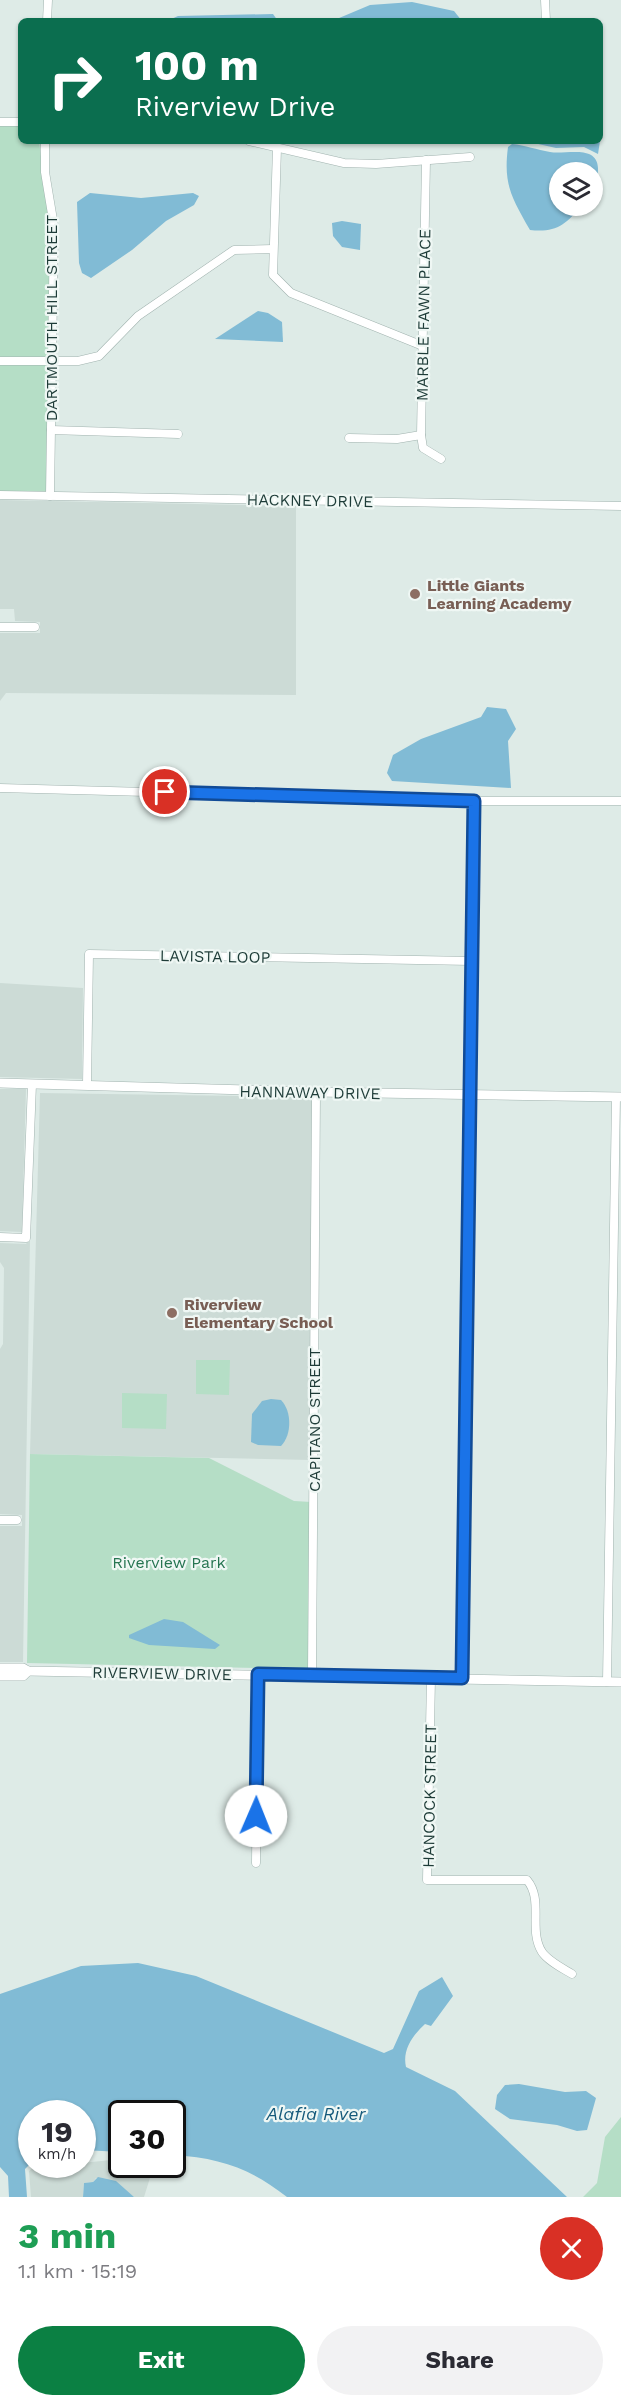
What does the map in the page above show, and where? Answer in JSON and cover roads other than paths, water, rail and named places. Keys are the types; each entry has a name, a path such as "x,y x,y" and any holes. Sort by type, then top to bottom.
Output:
{"street":[{"path":"47,18 48,0"},
{"path":"545,0 546,18"},
{"path":"0,122 18,122"},
{"name":"DARTMOUTH HILL STREET","path":"45,144 45,172 54,226 50,496"},
{"path":"261,144 344,163 376,164 470,157"},
{"path":"277,148 273,275 291,293 423,346"},
{"name":"MARBLE FAWN PLACE","path":"421,435 426,160"},
{"path":"0,361 78,361 99,356 138,316 234,250 273,249"},
{"path":"51,430 178,434"},
{"path":"349,438 397,439 421,435 423,448 441,459"},
{"name":"HACKNEY DRIVE","path":"0,495 621,506"},
{"path":"0,627 35,627"},
{"path":"0,788 474,801 621,801"},
{"path":"462,1678 474,801"},
{"name":"LAVISTA LOOP","path":"87,1084 89,954 471,961"},
{"name":"HANNAWAY DRIVE","path":"0,1083 316,1092 619,1097"},
{"path":"0,1237 26,1238 32,1084"},
{"name":"CAPITANO STREET","path":"312,1675 316,1092"},
{"path":"606,1682 619,1097"},
{"path":"0,1520 17,1520"},
{"name":"RIVERVIEW DRIVE","path":"0,1668 23,1668 28,1671 621,1682"},
{"name":"RIVERVIEW DRIVE","path":"0,1676 22,1676 28,1671"},
{"path":"256,1863 258,1674"},
{"name":"HANCOCK STREET","path":"431,1678 427,1880 527,1880 534,1889 536,1937 542,1953 572,1974"}],"water":[{"path":"412,2 454,11 460,18 339,18 370,5"},
{"path":"273,14 276,18 174,18 178,16"},
{"path":"512,144 556,153 586,153 596,161 549,162 549,216 572,216 565,223 553,229 530,230 510,191 507,172 508,147"},
{"path":"538,144 600,144 598,154 584,147 556,148"},
{"path":"90,193 141,198 193,193 199,196 194,205 166,221 132,250 91,278 82,273 79,263 77,202"},
{"path":"342,221 361,224 360,250 342,247 333,236 332,223"},
{"path":"258,311 268,313 282,322 283,342 215,339"},
{"path":"487,707 506,709 516,729 508,741 511,788 392,781 387,773 393,755 421,739 481,717"},
{"path":"281,1400 289,1416 289,1430 281,1446 258,1445 251,1442 252,1414 262,1401"},
{"path":"164,1619 183,1622 220,1645 215,1649 149,1645 129,1638 129,1635"},
{"name":"Alafia River","path":"138,1963 196,1976 384,2053 393,2049 419,1991 442,1977 453,1996 431,2026 425,2024 416,2033 407,2049 406,2067 455,2091 567,2197 287,2197 260,2179 234,2166 186,2156 186,2100 108,2100 108,2151 96,2151 96,2100 18,2100 18,2178 26,2178 27,2197 9,2197 8,2176 0,2167 0,1994 81,1966"},
{"path":"519,2084 565,2092 586,2091 596,2098 587,2130 577,2131 557,2125 510,2119 495,2109 497,2095 505,2085"},
{"path":"98,2177 116,2181 134,2197 83,2197 84,2183 93,2182"}],"place":[{"name":"Little Giants Learning Academy","path":"415,594"},
{"name":"Riverview Elementary School","path":"172,1313"}],"park label":[{"name":"Riverview Park","path":"169,1562"}]}
